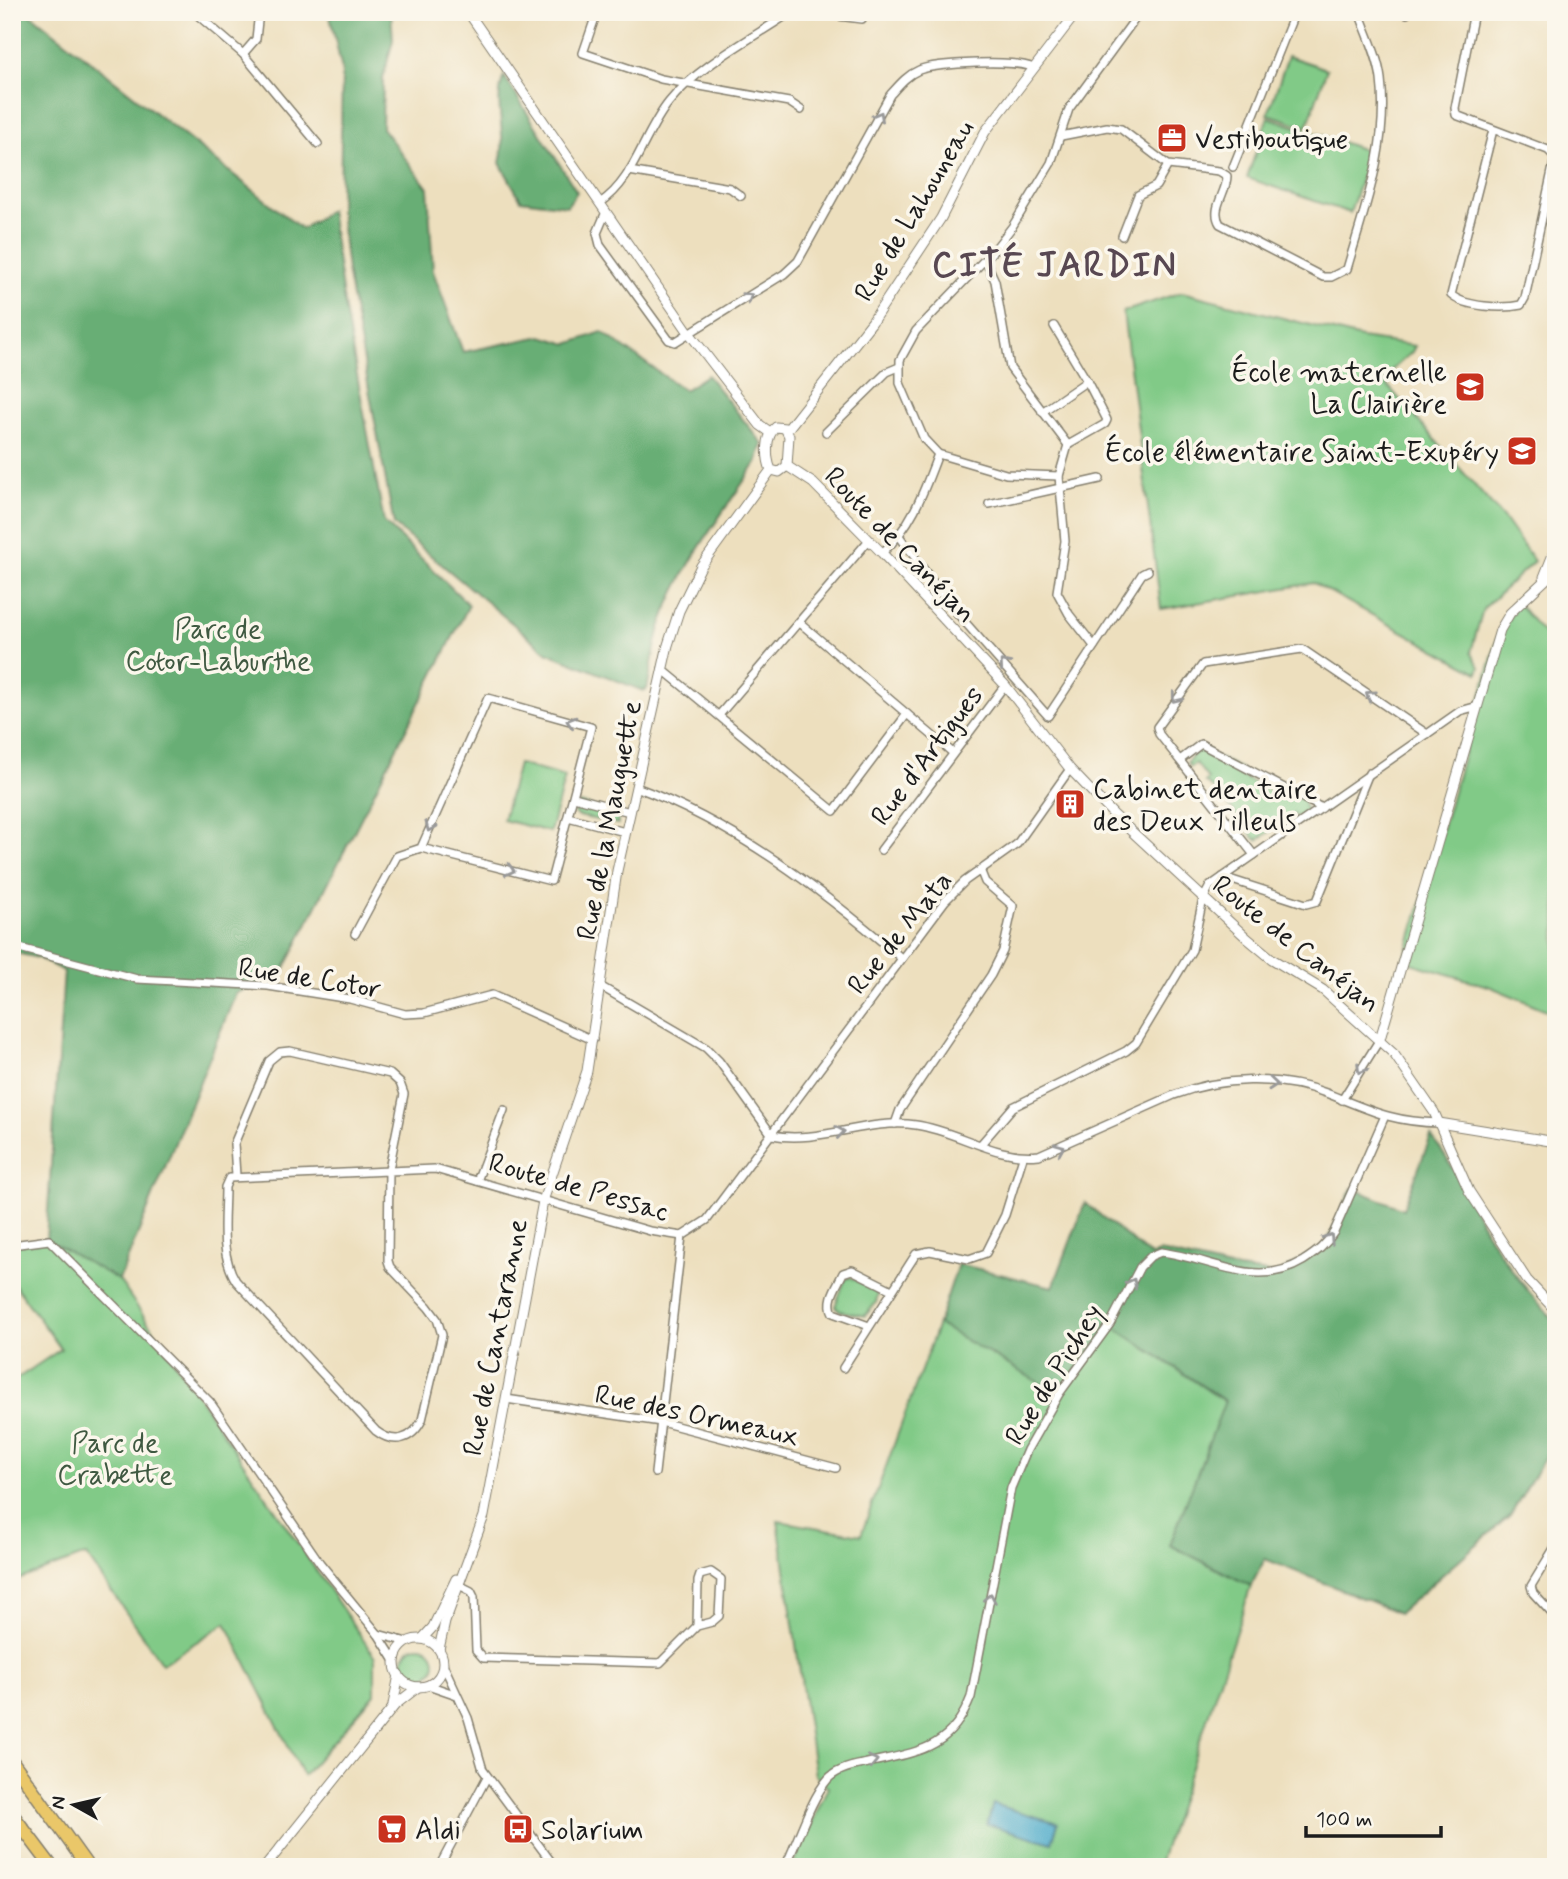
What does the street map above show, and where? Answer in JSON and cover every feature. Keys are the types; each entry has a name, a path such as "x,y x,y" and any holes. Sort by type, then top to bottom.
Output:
{"highway":[{"path":"12,1761 88,1867"},
{"path":"12,1814 52,1867"}],"street":[{"path":"194,12 243,54 318,144"},
{"path":"243,54 256,39 259,12"},
{"path":"468,12 690,334 760,425 770,432"},
{"path":"597,12 583,53 661,79 789,102 801,110"},
{"path":"600,203 616,192 668,103 688,82 791,12"},
{"path":"807,12 862,19 867,12"},
{"name":"Rue de Lahouneau","path":"787,430 892,293 941,218 985,132 1077,12"},
{"path":"1059,476 1006,474 939,454 924,439 900,383 899,367 907,342 985,259 1031,198 1051,163 1069,109 1140,12"},
{"path":"1233,167 1295,12"},
{"path":"1061,136 1107,127 1121,129 1168,165 1219,171 1227,176 1216,218 1220,224 1323,277 1331,278 1347,269 1375,173 1382,125 1381,79 1359,12"},
{"path":"1474,12 1455,108 1460,118 1493,130 1548,150 1555,157 1525,298 1521,305 1512,307 1458,301 1451,295 1493,130"},
{"path":"606,212 597,233 600,245 668,340 674,342 784,274 798,261 891,95 907,77 933,66 1001,64 1033,68"},
{"path":"1122,236 1138,195 1156,186 1168,165"},
{"path":"629,171 730,188 741,196"},
{"path":"985,259 996,281 1010,368 1068,445"},
{"path":"1054,326 1107,420 1105,424 1068,445 1059,476 1065,541 1057,592 1069,614 1094,646"},
{"path":"826,432 887,372 899,367"},
{"path":"1042,412 1087,381"},
{"path":"776,427 787,430 787,466 782,472 771,470 768,462 770,432 776,427"},
{"path":"882,553 900,537 913,516 939,454"},
{"name":"Route de Canéjan","path":"787,466 813,483 882,553 1004,685 1070,769 1203,899 1272,959 1324,990 1380,1038 1418,1087 1439,1123 1469,1191 1527,1280 1556,1311"},
{"name":"Rue de la Mauguette","path":"542,1201 582,1089 593,1040 612,898 625,832 662,669 679,611 694,580 771,470"},
{"path":"989,503 1100,479"},
{"path":"900,537 949,604 1048,716 1142,575 1148,571"},
{"path":"720,714 869,540"},
{"path":"1342,1100 1380,1038 1500,630 1510,613 1554,565 1556,547"},
{"path":"799,622 953,753"},
{"path":"1254,855 1157,727 1203,664 1302,649 1427,734"},
{"path":"662,669 720,714 834,811 907,714"},
{"name":"Rue d'Artigues","path":"881,850 1004,685"},
{"path":"355,934 397,856 421,848 551,881 591,727 488,698 421,848"},
{"path":"981,1144 1013,1107 1126,1051 1136,1043 1192,950 1203,899 1210,887 1370,772 1466,708 1478,706"},
{"path":"1180,760 1200,744 1322,808"},
{"name":"Rue de Mata","path":"772,1135 900,957 945,901 965,881 1006,855 1023,837 1070,769"},
{"path":"1223,877 1306,904 1317,901 1370,772"},
{"path":"636,788 719,823 773,857 843,908 900,957"},
{"path":"574,797 630,812"},
{"path":"568,817 625,832"},
{"path":"895,1124 900,1110 987,981 1003,951 1013,906 985,882 981,872"},
{"name":"Rue de Cotor","path":"12,946 137,979 268,986 350,999 405,1014 419,1014 492,995 593,1040"},
{"path":"600,986 706,1048 719,1061 772,1135 792,1139 895,1124 944,1131 1002,1154 1023,1157 1054,1151 1174,1095 1214,1082 1234,1080 1288,1085 1342,1100 1384,1118 1439,1123 1556,1142"},
{"path":"290,1051 383,1072 397,1079 404,1094 389,1169 390,1267 437,1318 442,1335 422,1420 413,1434 396,1439 376,1431 236,1281 228,1265 225,1247 225,1187 232,1177 234,1144 269,1061 280,1052 290,1051"},
{"path":"477,1181 504,1110"},
{"name":"Rue de Pichey","path":"785,1867 829,1777 849,1767 929,1747 951,1734 962,1720 971,1697 1011,1488 1043,1420 1110,1324 1140,1267 1151,1256 1161,1252 1265,1275 1288,1270 1325,1246 1384,1118"},
{"name":"Route de Pessac","path":"232,1177 389,1169 435,1170 650,1231 682,1236 707,1220 772,1135"},
{"path":"843,1368 916,1254 923,1250 968,1259 986,1253 1005,1215 1023,1157"},
{"name":"Rue de Cantaranne","path":"439,1649 445,1622 490,1482 542,1201"},
{"path":"655,1473 682,1236"},
{"path":"12,1245 46,1238 210,1402 320,1563 378,1634 395,1661 399,1675 397,1694 389,1713"},
{"path":"869,1326 830,1310 829,1303 843,1273 852,1270 892,1290"},
{"name":"Rue des Ormeaux","path":"506,1399 661,1422 836,1468"},
{"path":"1556,1545 1531,1590 1556,1618"},
{"path":"457,1584 471,1591 474,1597 476,1650 483,1658 656,1664 697,1626 717,1620 721,1579 716,1573 705,1572 700,1575 697,1626"},
{"name":"Rue de Cantaranne","path":"422,1639 433,1627 457,1584"},
{"path":"378,1634 407,1642 422,1639 439,1649 487,1777 555,1867"},
{"path":"395,1661 401,1647 407,1642"},
{"path":"265,1867 389,1713 439,1677 443,1664"},
{"path":"399,1675 407,1683 457,1695"},
{"path":"439,1867 487,1777"}],"green space":[{"name":"Parc de Cotor-Laburthe","path":"12,12 28,12 302,229 330,210 345,310 384,522 469,605 282,974 236,993 119,1280 46,1239 64,971 38,958 12,952"},
{"path":"329,12 391,12 393,40 383,78 382,128 428,188 433,271 463,352 542,336 568,344 602,332 684,390 707,375 763,444 757,462 704,540 669,603 657,640 647,689 643,691 548,653 394,525 347,270 340,210 342,70"},
{"path":"1288,56 1327,69 1307,127 1268,114"},
{"path":"504,76 577,192 567,206 521,200 500,163 502,141 499,97"},
{"path":"1268,117 1370,152 1350,213 1247,178"},
{"path":"1182,292 1361,338 1415,346 1412,352 1382,379 1505,520 1534,561 1483,609 1471,652 1480,667 1478,673 1314,583 1161,609 1123,312"},
{"path":"1518,604 1556,648 1556,1014 1491,987 1404,961 1500,630"},
{"path":"1199,749 1242,769 1239,775 1283,799 1288,792 1303,800 1306,811 1297,818 1294,814 1258,840 1254,838 1219,793 1205,782 1208,779 1196,763 1190,767 1187,762"},
{"path":"518,764 565,777 550,832 503,820"},
{"path":"579,803 618,813 618,824 578,816 574,812"},
{"path":"1431,1136 1454,1170 1502,1256 1527,1290 1556,1322 1556,1439 1510,1515 1399,1613 1265,1559 1251,1586 1170,1545 1225,1401 1110,1324 1059,1394 938,1324 958,1264 1053,1287 1085,1203 1151,1256 1161,1252 1230,1268 1276,1274 1325,1246 1352,1188 1403,1209"},
{"name":"Parc de Crabette","path":"46,1239 119,1280 375,1657 375,1694 303,1776 226,1623 162,1664 86,1555 12,1582 12,1382 61,1349 12,1281 12,1245"},
{"path":"850,1277 878,1293 876,1303 865,1316 840,1311 835,1306 845,1280"},
{"path":"938,1324 1059,1394 1110,1324 1225,1402 1170,1545 1251,1586 1158,1867 792,1867 828,1787 815,1775 778,1521 861,1535"},
{"path":"419,1646 430,1651 435,1662 430,1673 419,1678 408,1673 403,1662 408,1651"}],"water":[{"path":"993,1804 1058,1823 1052,1843 987,1824"}],"place":[{"name":"Vestiboutique","path":"1172,138"},
{"name":"École maternelle La Clairière","path":"1470,387"},
{"name":"École élémentaire Saint-Exupéry","path":"1522,451"},
{"name":"Cabinet dentaire des Deux Tilleuls","path":"1070,804"},
{"name":"Aldi","path":"392,1829"},
{"name":"Solarium","path":"518,1829"}],"district":[{"name":"CITÉ JARDIN","path":"1055,264"}]}
